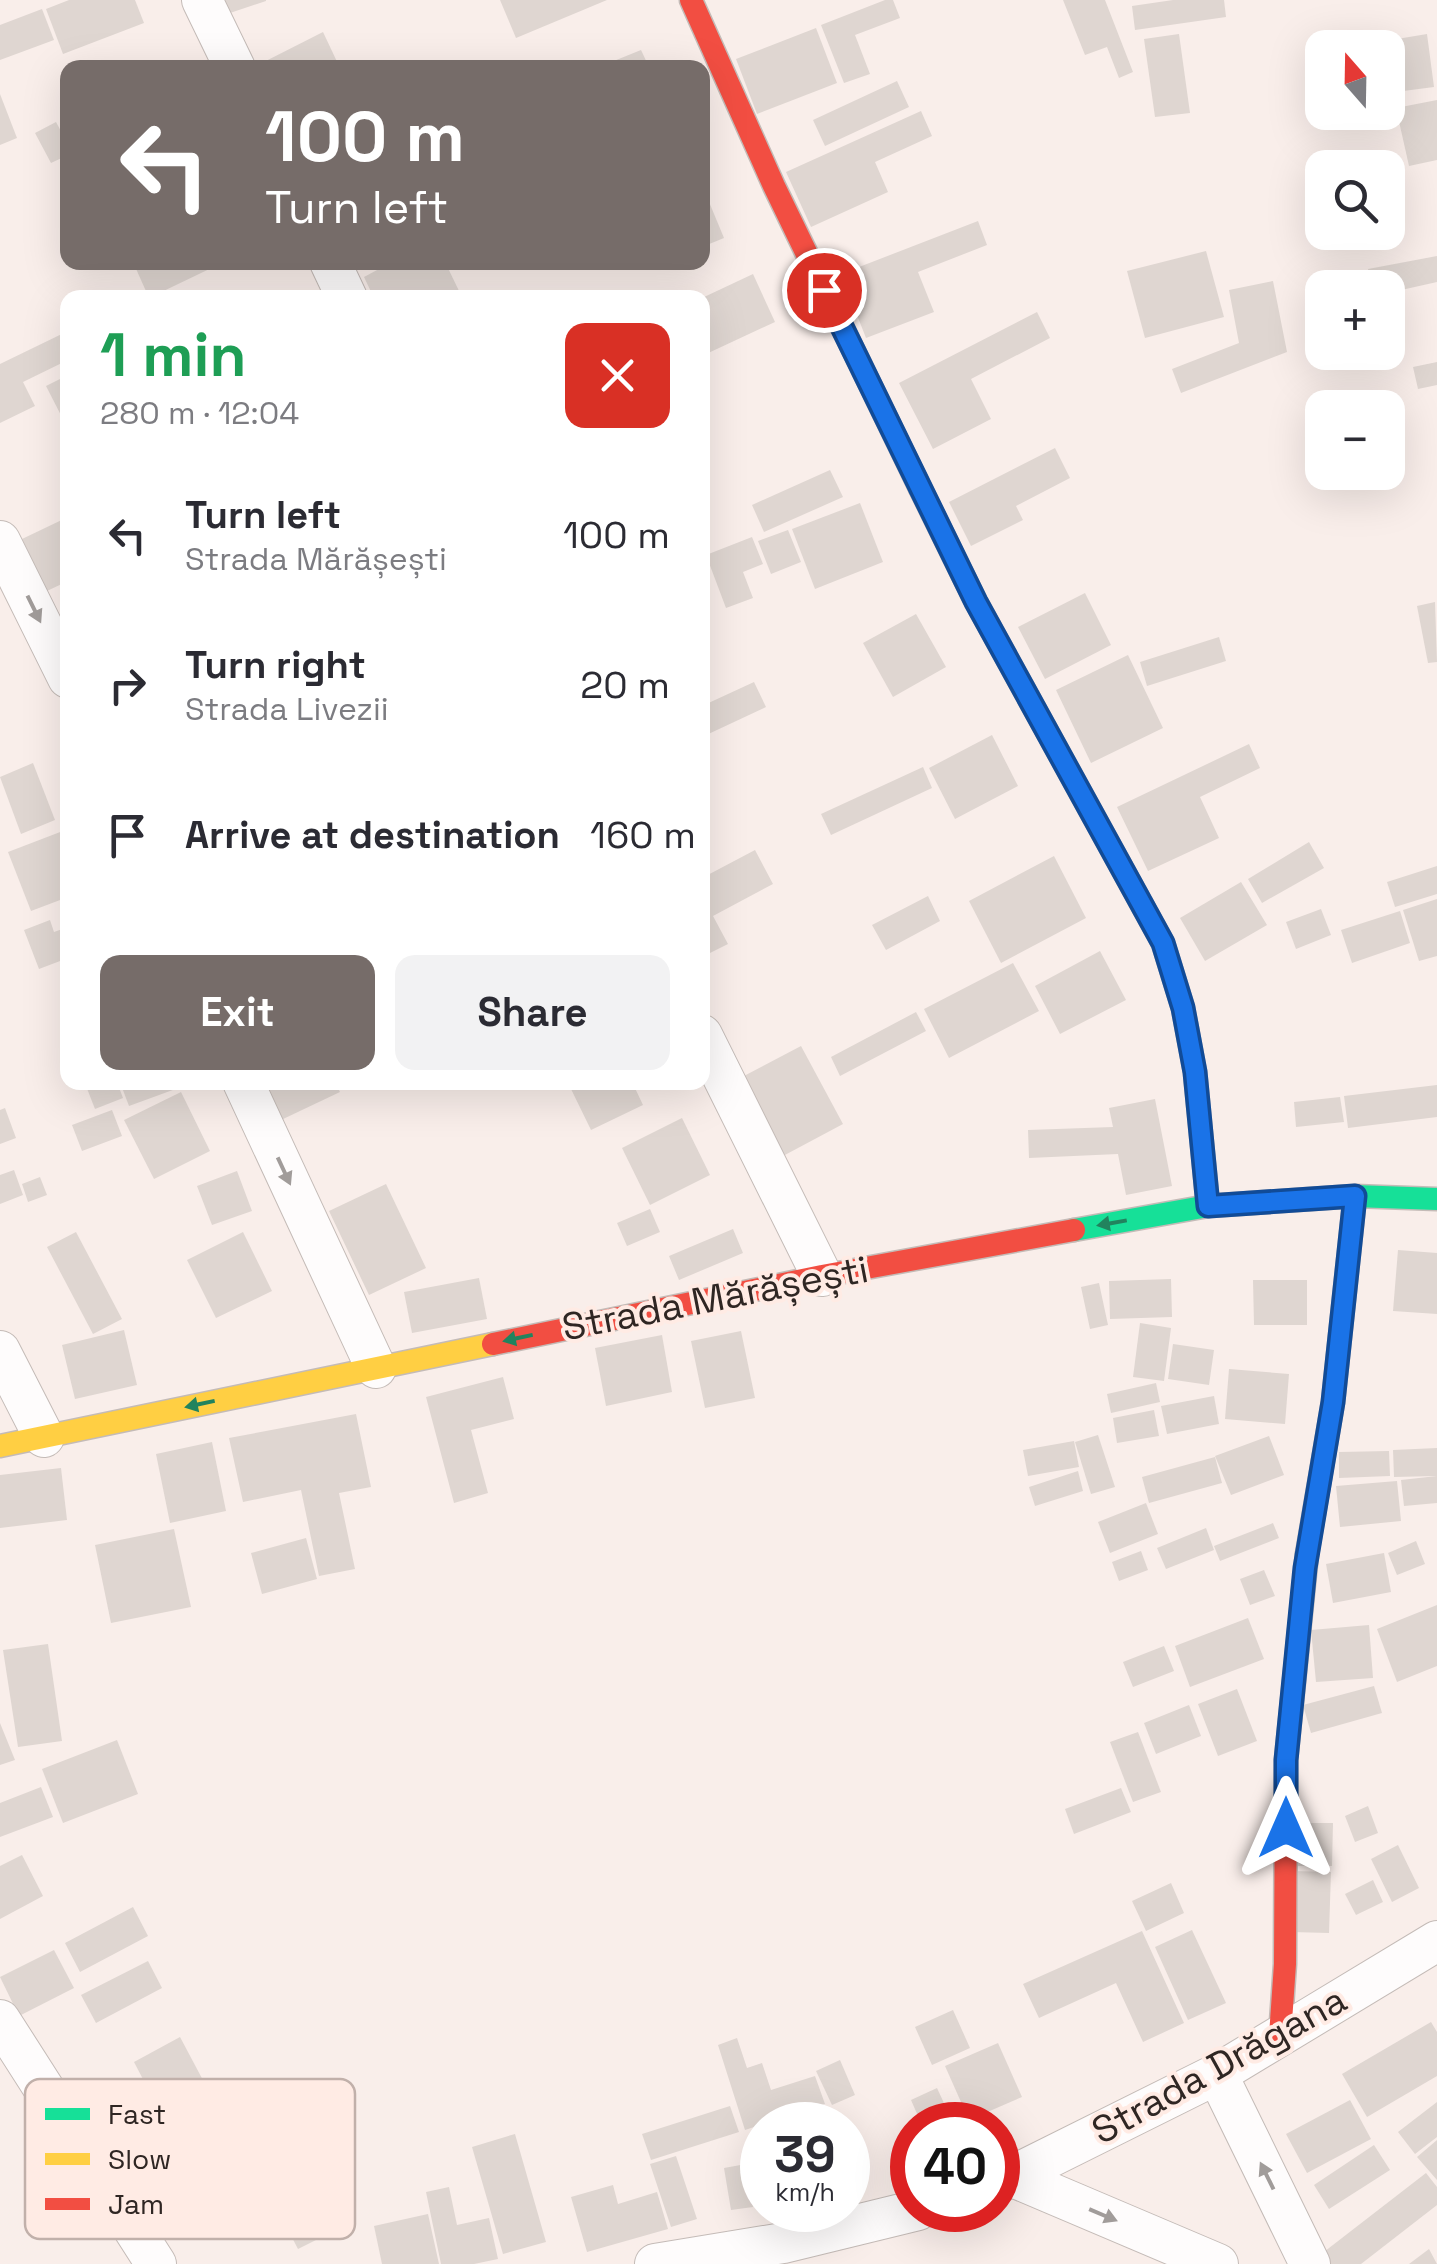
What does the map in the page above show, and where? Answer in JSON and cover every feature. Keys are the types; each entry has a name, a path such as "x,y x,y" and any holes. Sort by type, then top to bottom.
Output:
{"street":[{"path":"202,0 230,60"},
{"path":"691,0 774,186 976,602 1163,943 1183,1008 1195,1072 1208,1206"},
{"path":"0,541 60,662"},
{"path":"710,1051 822,1276"},
{"path":"247,1090 376,1368"},
{"path":"1280,2036 1285,1964 1286,1760 1305,1568 1333,1402 1355,1196"},
{"name":"Strada Mărășești","path":"0,1446 822,1276 1208,1206 1355,1196 1437,1199"},
{"path":"0,1351 44,1437"},
{"name":"Strada Drăgana","path":"1020,2173 1217,2074 1437,1940"},
{"path":"0,2020 38,2079"},
{"path":"1217,2074 1310,2264"},
{"path":"1020,2186 1218,2264"},
{"path":"655,2264 783,2243 890,2217"},
{"path":"140,2239 156,2264"}],"building":[{"path":"69,0 135,0 144,23 63,54 46,9"},
{"path":"216,0 266,0 266,1 221,16"},
{"path":"500,0 607,0 516,38"},
{"path":"893,0 900,18 855,35 870,74 844,83 821,25"},
{"path":"1063,0 1105,0 1133,72 1119,78 1107,47 1085,55"},
{"path":"1173,0 1224,0 1226,17 1135,30 1132,6"},
{"path":"42,9 54,40 0,60 0,25"},
{"path":"816,28 837,83 757,114 736,59"},
{"path":"323,32 336,60 268,60"},
{"path":"1179,34 1190,113 1155,117 1144,39"},
{"path":"1427,34 1434,87 1405,91 1405,38"},
{"path":"641,50 646,60 616,60"},
{"path":"897,81 909,107 825,146 813,120"},
{"path":"0,94 17,138 0,145"},
{"path":"1437,100 1437,160 1409,166 1401,130 1405,130 1405,106"},
{"path":"921,111 932,136 875,162 888,192 811,227 786,172"},
{"path":"56,122 60,129 60,159 51,163 35,133"},
{"path":"710,204 724,238 710,244"},
{"path":"978,221 987,245 918,272 934,312 866,338 841,274"},
{"path":"1206,251 1224,317 1145,338 1127,271"},
{"path":"1437,256 1437,282 1405,289 1405,270 1368,269"},
{"path":"137,270 207,270 166,290 145,290"},
{"path":"377,270 449,270 459,290 370,290 364,277"},
{"path":"753,274 775,322 710,352 710,294"},
{"path":"1273,281 1287,352 1181,393 1172,369 1239,343 1229,290"},
{"path":"1037,312 1050,338 971,379 991,419 933,449 899,383"},
{"path":"60,335 60,364 23,382 35,406 0,423 0,364"},
{"path":"1437,362 1437,385 1418,389 1413,367"},
{"path":"60,379 60,413 46,386"},
{"path":"1055,448 1070,478 1016,506 1023,520 971,546 949,502"},
{"path":"830,470 843,497 764,532 752,505"},
{"path":"860,503 883,562 815,589 792,529"},
{"path":"60,521 60,585 47,591 22,539"},
{"path":"788,530 801,562 771,574 758,541"},
{"path":"752,537 763,564 743,572 753,598 726,608 710,566 710,553"},
{"path":"1085,593 1111,645 1045,679 1018,627"},
{"path":"1435,602 1437,662 1428,663 1417,606"},
{"path":"916,614 946,667 893,697 863,643"},
{"path":"1219,637 1226,661 1147,686 1140,662"},
{"path":"1128,655 1163,728 1091,763 1056,690"},
{"path":"754,682 766,707 710,733 710,702"},
{"path":"992,735 1018,786 955,819 929,768"},
{"path":"1249,744 1260,768 1200,797 1219,838 1148,871 1117,807"},
{"path":"33,763 55,820 21,834 0,777"},
{"path":"923,767 932,788 831,835 821,814"},
{"path":"60,832 60,900 31,911 8,852"},
{"path":"1309,842 1324,868 1262,903 1248,879"},
{"path":"755,850 773,884 713,916 728,944 710,953 710,874"},
{"path":"1054,856 1086,918 1001,963 969,901"},
{"path":"1437,866 1437,894 1395,907 1387,882"},
{"path":"1241,882 1267,925 1205,961 1180,918"},
{"path":"928,896 940,921 886,950 872,925"},
{"path":"1437,899 1437,956 1419,961 1403,910"},
{"path":"1321,909 1331,935 1296,949 1286,922"},
{"path":"1400,911 1410,943 1352,963 1341,930"},
{"path":"50,920 54,932 60,930 60,961 39,969 24,930"},
{"path":"1100,951 1126,1000 1060,1034 1035,986"},
{"path":"1013,963 1039,1011 949,1058 924,1009"},
{"path":"916,1012 926,1031 840,1076 831,1057"},
{"path":"801,1046 843,1124 783,1156 742,1077"},
{"path":"1437,1085 1437,1117 1348,1128 1344,1096"},
{"path":"88,1090 120,1090 123,1098 95,1109"},
{"path":"123,1090 173,1090 129,1106"},
{"path":"267,1090 340,1092 281,1120"},
{"path":"571,1090 636,1090 643,1105 591,1130"},
{"path":"181,1092 210,1151 154,1179 124,1120"},
{"path":"1340,1097 1344,1122 1296,1127 1294,1102"},
{"path":"1155,1099 1172,1186 1126,1195 1118,1154 1029,1158 1028,1130 1113,1127 1109,1108"},
{"path":"5,1108 16,1138 0,1144 0,1110"},
{"path":"112,1110 122,1136 82,1151 72,1125"},
{"path":"682,1118 710,1175 650,1205 622,1148"},
{"path":"14,1170 23,1195 0,1204 0,1175"},
{"path":"237,1171 252,1211 212,1225 197,1186"},
{"path":"40,1177 47,1195 28,1202 22,1184"},
{"path":"386,1184 426,1268 369,1295 329,1211"},
{"path":"650,1209 660,1232 627,1246 617,1223"},
{"path":"733,1229 743,1253 679,1280 669,1256"},
{"path":"76,1232 122,1319 93,1334 47,1247"},
{"path":"243,1232 272,1291 216,1318 187,1260"},
{"path":"1398,1250 1437,1253 1437,1314 1393,1311"},
{"path":"479,1278 487,1319 412,1333 404,1292"},
{"path":"1171,1279 1172,1317 1110,1319 1109,1281"},
{"path":"1253,1280 1307,1280 1307,1325 1254,1325"},
{"path":"1099,1283 1108,1325 1090,1329 1081,1287"},
{"path":"1140,1323 1171,1328 1164,1381 1133,1377"},
{"path":"124,1330 137,1385 75,1399 62,1345"},
{"path":"741,1331 755,1398 705,1408 691,1341"},
{"path":"662,1335 672,1392 606,1406 595,1348"},
{"path":"1173,1344 1214,1350 1209,1385 1168,1379"},
{"path":"1229,1369 1289,1374 1285,1424 1225,1419"},
{"path":"503,1377 514,1419 471,1430 488,1493 454,1503 426,1397"},
{"path":"1156,1383 1160,1402 1111,1413 1107,1394"},
{"path":"1214,1396 1219,1424 1167,1434 1161,1406"},
{"path":"1154,1410 1159,1436 1117,1443 1113,1418"},
{"path":"356,1414 371,1487 339,1493 355,1569 319,1576 301,1490 243,1502 229,1438"},
{"path":"1098,1435 1115,1487 1091,1494 1075,1442"},
{"path":"1269,1436 1284,1475 1231,1495 1215,1456"},
{"path":"1074,1441 1079,1467 1028,1476 1023,1450"},
{"path":"212,1442 226,1511 170,1523 156,1454"},
{"path":"1437,1448 1437,1476 1394,1477 1393,1450"},
{"path":"1389,1451 1390,1476 1339,1478 1339,1452"},
{"path":"1215,1457 1222,1483 1149,1503 1142,1477"},
{"path":"61,1468 67,1520 0,1528 0,1475"},
{"path":"1078,1471 1083,1491 1035,1506 1029,1487"},
{"path":"1437,1476 1437,1503 1404,1506 1401,1480"},
{"path":"1397,1481 1401,1521 1340,1527 1336,1486"},
{"path":"1146,1503 1158,1534 1110,1553 1098,1522"},
{"path":"1273,1523 1279,1538 1220,1561 1214,1546"},
{"path":"1206,1528 1214,1550 1166,1569 1157,1548"},
{"path":"174,1529 191,1607 111,1623 95,1545"},
{"path":"306,1538 317,1579 262,1594 251,1553"},
{"path":"1416,1541 1425,1564 1397,1575 1388,1553"},
{"path":"1141,1551 1148,1570 1119,1581 1112,1562"},
{"path":"1384,1553 1391,1592 1333,1603 1326,1564"},
{"path":"1264,1570 1275,1596 1250,1605 1240,1579"},
{"path":"1437,1605 1437,1666 1397,1682 1377,1629"},
{"path":"1248,1618 1264,1659 1190,1687 1175,1646"},
{"path":"1369,1625 1373,1678 1316,1682 1311,1630"},
{"path":"48,1644 62,1741 18,1747 3,1650"},
{"path":"1164,1646 1174,1671 1133,1687 1123,1662"},
{"path":"1374,1686 1382,1713 1311,1733 1303,1705"},
{"path":"1237,1689 1257,1741 1218,1756 1198,1704"},
{"path":"1189,1705 1201,1736 1156,1754 1144,1723"},
{"path":"0,1723 15,1760 0,1765"},
{"path":"1138,1732 1161,1792 1133,1802 1110,1742"},
{"path":"117,1740 138,1794 63,1823 42,1769"},
{"path":"41,1787 53,1817 0,1837 0,1803"},
{"path":"1121,1788 1131,1812 1074,1834 1065,1809"},
{"path":"1368,1806 1378,1833 1355,1842 1345,1816"},
{"path":"1295,1823 1333,1823 1332,1866 1293,1866"},
{"path":"1398,1845 1419,1888 1392,1902 1371,1859"},
{"path":"22,1855 43,1896 0,1919 0,1866"},
{"path":"1292,1871 1331,1872 1329,1933 1291,1932"},
{"path":"1373,1880 1383,1902 1356,1915 1345,1894"},
{"path":"1171,1883 1184,1913 1146,1931 1132,1901"},
{"path":"133,1907 148,1936 80,1972 65,1943"},
{"path":"1192,1930 1226,2003 1188,2020 1155,1947"},
{"path":"1142,1931 1184,2023 1143,2042 1116,1983 1039,2018 1023,1984"},
{"path":"54,1950 74,1988 19,2016 0,1977"},
{"path":"148,1961 162,1988 96,2023 81,1995"},
{"path":"953,2010 970,2048 932,2065 915,2027"},
{"path":"1431,2022 1437,2032 1437,2076 1367,2117 1342,2074"},
{"path":"180,2037 202,2079 143,2079 134,2062"},
{"path":"737,2038 747,2068 762,2063 771,2090 815,2076 824,2102 740,2102 740,2114 718,2045"},
{"path":"998,2043 1022,2097 1010,2102 961,2102 945,2066"},
{"path":"840,2060 855,2095 831,2102 816,2071"},
{"path":"937,2088 943,2102 912,2102"},
{"path":"1350,2100 1371,2139 1307,2173 1286,2134"},
{"path":"1437,2102 1437,2137 1415,2154 1398,2132"},
{"path":"730,2106 739,2132 651,2160 642,2134"},
{"path":"515,2134 546,2242 503,2254 472,2147"},
{"path":"1437,2140 1437,2180 1417,2157"},
{"path":"1374,2145 1390,2170 1329,2209 1314,2185"},
{"path":"676,2156 697,2219 671,2227 650,2164"},
{"path":"740,2165 740,2209 731,2210 724,2168"},
{"path":"1426,2173 1437,2187 1437,2205 1361,2264 1327,2264 1320,2255"},
{"path":"613,2185 618,2204 657,2192 668,2229 587,2252 571,2197"},
{"path":"449,2187 457,2225 489,2218 498,2259 441,2264 426,2192"},
{"path":"428,2214 439,2264 382,2264 374,2226"},
{"path":"293,2239 318,2239 298,2249"},
{"path":"1429,2249 1437,2264 1409,2264"}],"traffic: fast":[{"path":"920,488 976,602 1163,943 1183,1008 1195,1072 1208,1206"},
{"path":"1074,1230 1208,1206 1355,1196 1437,1199"}],"traffic: slow":[{"path":"1307,1554 1333,1402 1355,1196"},
{"path":"0,1446 493,1344"}],"traffic: jam":[{"path":"691,0 774,186 920,488"},
{"path":"493,1344 822,1276 1074,1230"},
{"path":"1280,2036 1285,1964 1286,1760 1307,1554"}],"route":[{"path":"824,290 976,602 1163,943 1183,1008 1195,1072 1208,1206 1355,1196 1333,1402 1305,1568 1286,1760 1286,1828"}]}
